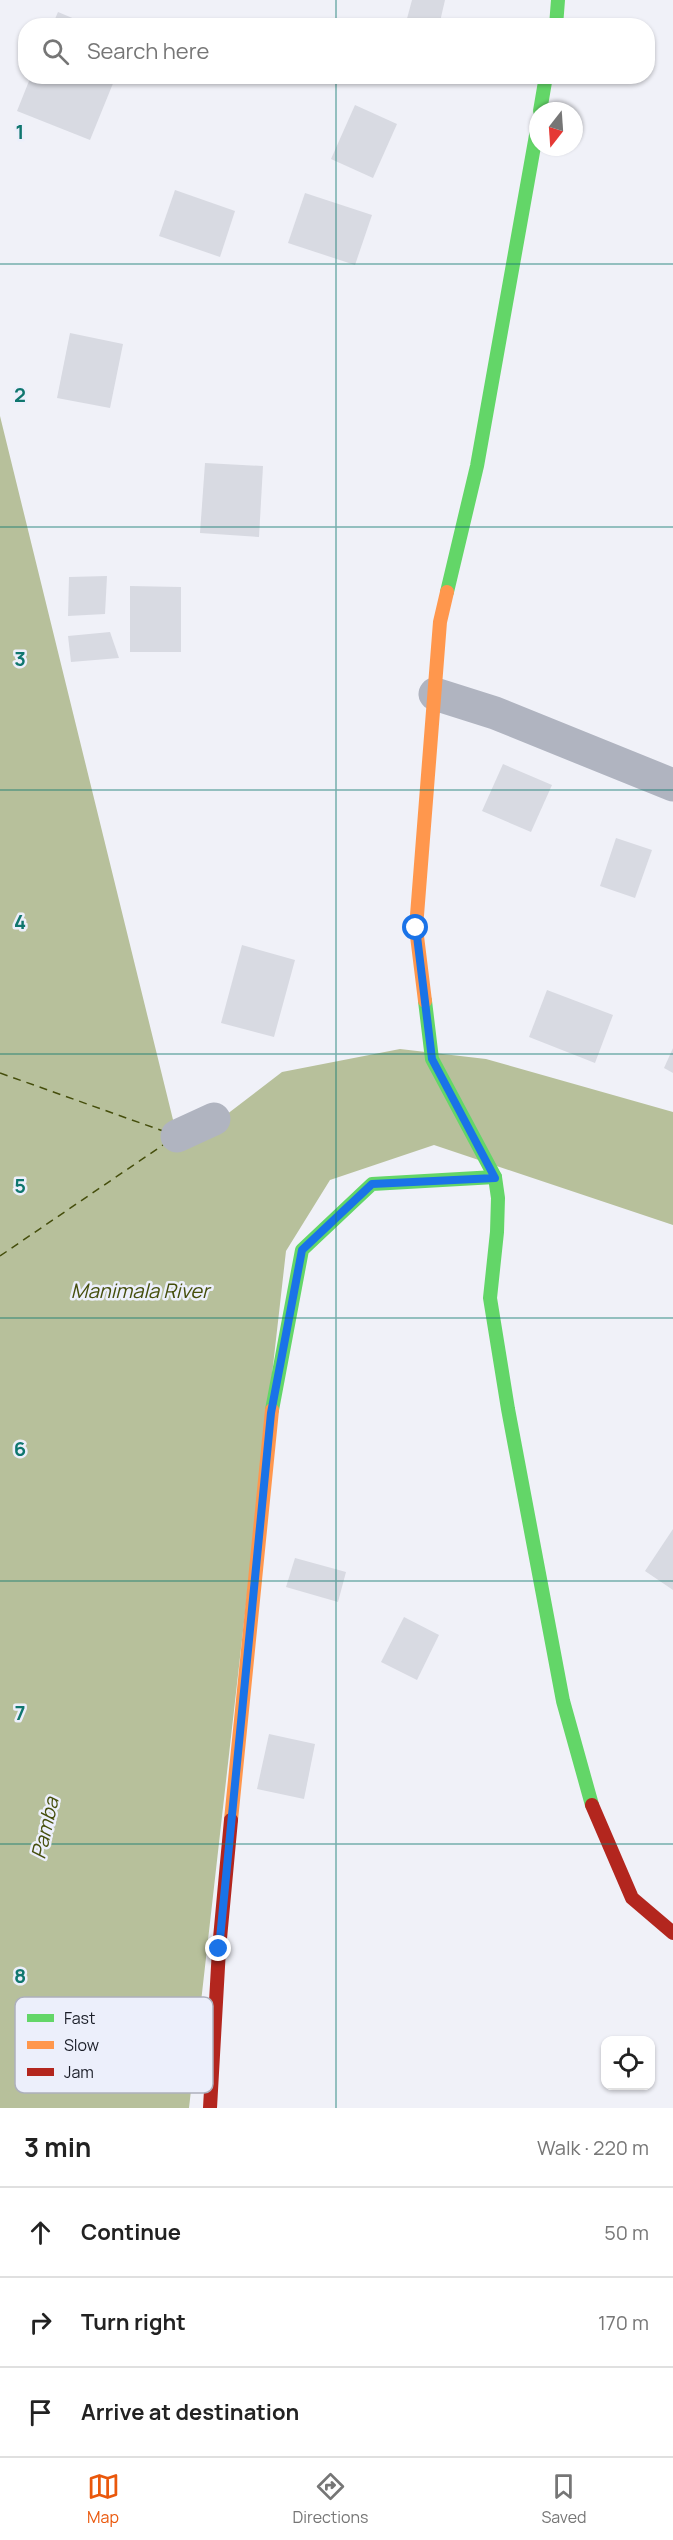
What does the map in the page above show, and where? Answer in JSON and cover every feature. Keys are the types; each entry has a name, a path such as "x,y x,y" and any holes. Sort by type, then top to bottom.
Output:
{"main road":[{"path":"557,18 558,0"},
{"path":"542,102 545,84"},
{"path":"532,156 477,466 440,621 416,928 432,1059 495,1178 498,1198 497,1232 490,1298 508,1409 563,1701 594,1812 632,1898 673,1933"},
{"path":"213,2055 219,1949 271,1413 302,1250 372,1184 495,1178"},
{"path":"210,2108 211,2093"}],"street":[{"path":"435,693 495,712 673,785"},
{"path":"177,1136 214,1119"}],"water":[{"name":"Manimala River","path":"0,416 177,1136 188,1144 282,1072 400,1049 486,1059 673,1112 673,1225 434,1145 330,1180 286,1251 202,1997 15,1997 15,2093 191,2093 189,2108 0,2108"}],"building":[{"path":"412,0 445,0 441,18 407,18"},
{"path":"58,12 72,18 55,18"},
{"path":"28,84 113,84 90,140 17,111"},
{"path":"355,105 397,124 373,178 331,159"},
{"path":"175,190 235,211 220,257 159,236"},
{"path":"305,193 372,215 355,265 288,243"},
{"path":"70,333 123,344 110,408 57,398"},
{"path":"205,463 263,466 259,537 200,533"},
{"path":"107,576 105,614 68,616 69,577"},
{"path":"130,586 181,587 181,652 130,652"},
{"path":"110,632 119,658 71,662 68,636"},
{"path":"503,764 552,785 531,832 482,811"},
{"path":"616,838 652,850 635,898 600,886"},
{"path":"242,945 295,960 274,1037 221,1023"},
{"path":"547,990 613,1015 595,1063 529,1037"},
{"path":"673,1048 673,1073 664,1068"},
{"path":"673,1529 673,1590 645,1571"},
{"path":"295,1558 346,1572 338,1602 286,1587"},
{"path":"404,1617 439,1635 417,1680 381,1662"},
{"path":"269,1734 315,1744 304,1799 257,1789"}],"ferry route":[{"path":"0,1073 163,1131"},
{"path":"0,1256 163,1145"}],"traffic: fast":[{"path":"557,18 558,0"},
{"path":"542,102 545,84"},
{"path":"447,592 477,466 532,156"},
{"path":"425,1001 432,1059 495,1177 498,1198 497,1232 490,1298 508,1409 563,1701 592,1805"},
{"path":"272,1410 302,1250 372,1184 495,1177"}],"traffic: slow":[{"path":"425,1001 416,928 440,622 447,592"},
{"path":"231,1820 272,1410"}],"traffic: jam":[{"path":"592,1805 632,1898 673,1933"},
{"path":"213,2055 219,1949 231,1820"},
{"path":"210,2108 211,2093"}],"route":[{"path":"219,1949 271,1413 302,1250 372,1184 495,1178 432,1059 416,928"}],"water label":[{"name":"Pamba","path":"45,1828"}]}
